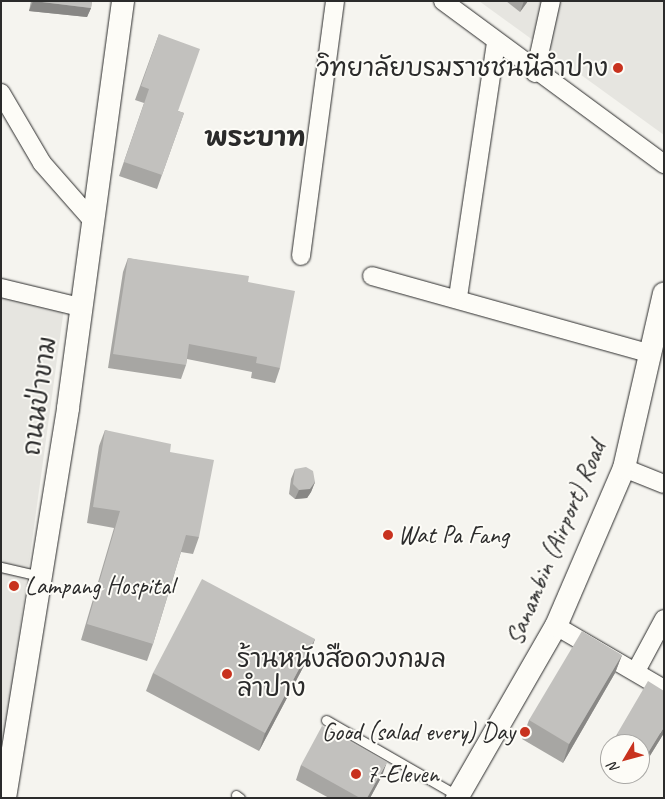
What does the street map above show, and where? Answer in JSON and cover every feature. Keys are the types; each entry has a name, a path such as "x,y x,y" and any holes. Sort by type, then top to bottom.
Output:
{"street":[{"name":"ถนนป่าขาม","path":"5,798 80,308 123,1"},
{"path":"301,256 335,1"},
{"path":"443,1 535,73 664,164"},
{"path":"535,73 551,1"},
{"path":"458,298 496,43"},
{"path":"1,93 42,163 92,220"},
{"path":"372,276 458,298 528,322 650,354"},
{"path":"1,288 80,308"},
{"name":"Sanambin (Airport) Road","path":"457,797 556,626 624,468 664,294"},
{"path":"624,468 664,484"},
{"path":"636,671 664,619"},
{"path":"556,626 664,689"}],"lane":[{"path":"1,567 40,576"},
{"path":"326,720 457,797"}],"shaded area":[{"name":"วิทยาลัยบรมราชชนนีลำปาง","path":"479,1 664,1 664,135"},
{"name":"Lampang Hospital","path":"1,293 64,308 1,768"}],"building":[{"path":"34,1 92,1 91,8"},
{"path":"159,34 200,49 178,111 184,113 162,175 124,162 149,89 141,86"},
{"path":"128,258 249,276 248,282 295,291 280,368 256,363 257,357 189,344 186,365 113,354"},
{"path":"105,430 171,444 170,452 214,460 199,537 186,535 153,644 87,624 120,511 93,507"},
{"path":"306,467 313,471 315,482 310,489 299,490 293,484 295,469"},
{"name":"ร้านหนังสือดวงกมล ลำปาง","path":"202,579 315,639 265,733 153,673"},
{"path":"582,631 622,655 569,744 529,720"},
{"path":"648,681 664,691 664,727 650,750 650,734 617,734"},
{"path":"322,726 387,762 367,798 360,798 301,765"}],"place":[{"name":"วิทยาลัยบรมราชชนนีลำปาง","path":"618,68"},
{"name":"Wat Pa Fang","path":"388,535"},
{"name":"Lampang Hospital","path":"14,586"},
{"name":"ร้านหนังสือดวงกมล ลำปาง","path":"227,674"},
{"name":"Good (salad every) Day","path":"525,732"},
{"name":"7-Eleven","path":"356,774"}],"district":[{"name":"พระบาท","path":"255,138"}]}
